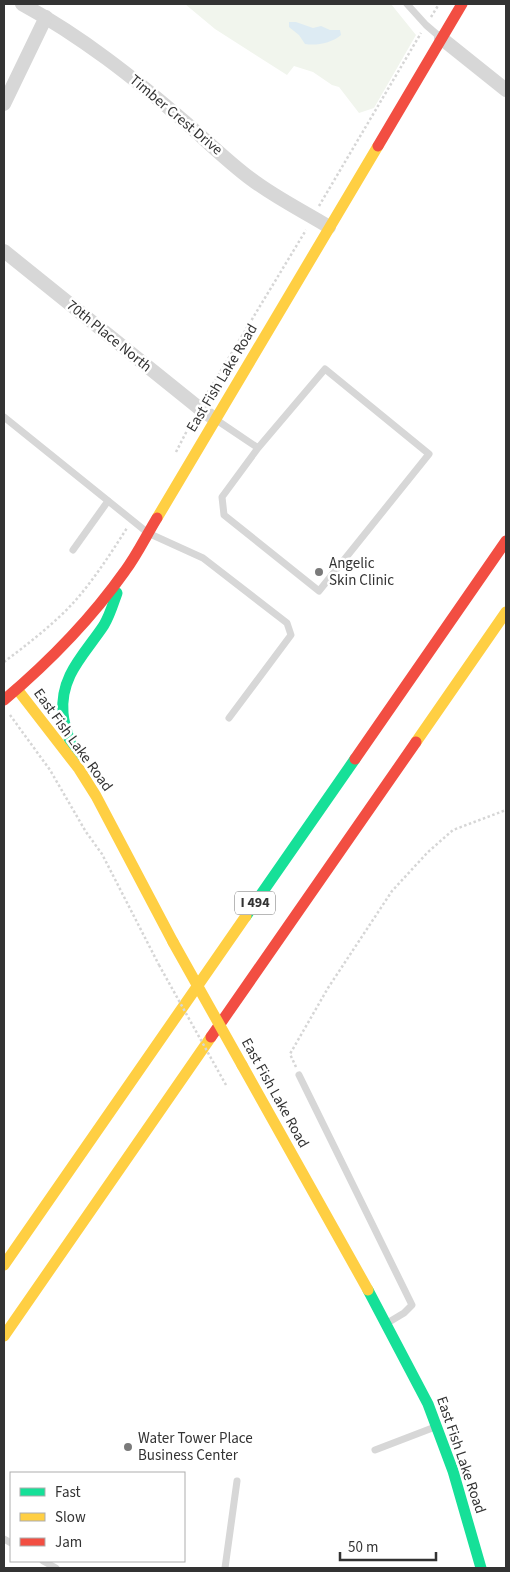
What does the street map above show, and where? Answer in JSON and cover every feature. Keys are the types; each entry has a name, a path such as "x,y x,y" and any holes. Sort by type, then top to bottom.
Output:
{"main road":[{"name":"East Fish Lake Road","path":"462,4 126,570 78,630 17,689 79,769 96,796 173,942 387,1324 428,1404 437,1426 453,1471 481,1568"},
{"name":"I 494","path":"4,1266 506,541"},
{"path":"79,769 62,710 67,680 76,661 105,624 126,570"},
{"name":"I 494","path":"4,1336 506,612"},
{"path":"4,700 17,689"}],"street":[{"name":"Timber Crest Drive","path":"22,4 72,33 120,69 251,179 329,227"},
{"path":"4,104 46,17"},
{"path":"442,38 506,90"},
{"name":"70th Place North","path":"4,251 215,419"}],"lane":[{"path":"407,4 426,25 442,38"},
{"path":"325,369 429,454 319,591 224,515 222,496 258,448 325,369"},
{"path":"4,417 148,533 203,558 287,623 291,635 229,718"},
{"path":"215,419 258,448"},
{"path":"73,550 108,501"},
{"path":"299,1075 412,1305 404,1313 387,1324"},
{"path":"375,1450 437,1426"},
{"path":"225,1568 237,1481"},
{"path":"45,1562 56,1568"}],"path":[{"path":"430,18 438,4"},
{"path":"319,206 422,32"},
{"path":"174,455 199,408 306,230"},
{"path":"4,662 74,602 103,566 132,521"},
{"path":"8,712 50,770 86,832 102,854 159,965 226,1085"},
{"path":"299,1075 290,1054 328,988 392,891 428,852 453,830 506,810"}],"shaded area":[{"path":"185,4 391,4 416,35 374,108 359,113 339,87 332,85 313,72 294,66 287,75 215,29"},
{"path":"289,22 296,22 313,28 321,26 330,30 340,30 341,35 324,43 305,44 299,35 289,27"}],"traffic: fast":[{"path":"75,757 66,730 63,713 65,687 75,666 104,625 117,593"},
{"path":"246,916 355,759"},
{"path":"368,1290 428,1404 453,1471 481,1568"}],"traffic: slow":[{"path":"157,518 378,146"},
{"path":"416,742 506,612"},
{"path":"17,689 79,769 96,796 173,942"},
{"path":"4,1265 246,916"},
{"path":"173,942 242,1065"},
{"path":"4,1336 211,1037"},
{"path":"242,1065 368,1290"}],"traffic: jam":[{"path":"378,146 462,4"},
{"path":"4,700 37,671 84,623 129,565 157,518"},
{"path":"355,759 506,541"},
{"path":"211,1037 416,742"}],"place":[{"name":"Angelic Skin Clinic","path":"319,572"},
{"name":"Water Tower Place Business Center","path":"128,1447"}]}
